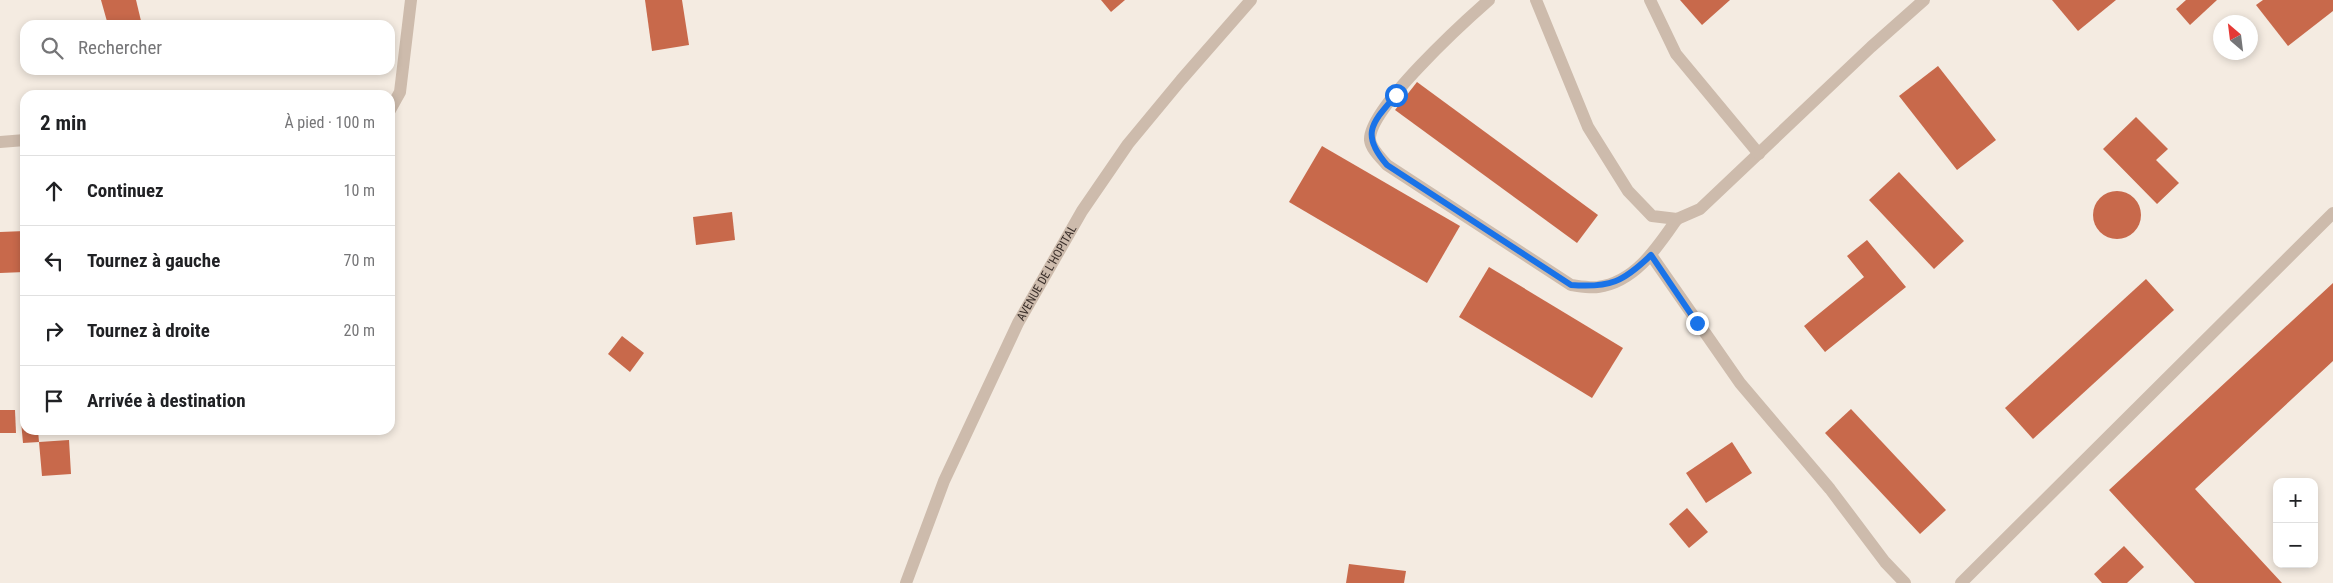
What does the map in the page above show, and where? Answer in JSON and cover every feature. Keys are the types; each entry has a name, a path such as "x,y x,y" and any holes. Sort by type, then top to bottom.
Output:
{"street":[{"path":"395,101 400,92 411,0"},
{"name":"AVENUE DE L'HOPITAL","path":"906,583 944,481 1018,323 1082,211 1128,144 1251,0"},
{"path":"1489,0 1433,52 1384,110 1373,127 1370,140 1376,152 1387,165 1571,285 1596,287 1615,283 1636,270 1651,255 1677,219"},
{"path":"1536,0 1588,126 1628,191 1652,216 1677,219 1700,209 1871,47 1924,0"},
{"path":"1650,0 1676,54 1759,154"},
{"path":"0,142 20,140"},
{"path":"1960,583 1985,561 2333,213"},
{"path":"1651,255 1740,383 1830,489 1905,583"}],"building":[{"path":"101,0 136,0 141,20 107,20"},
{"path":"645,0 682,0 689,45 652,51"},
{"path":"1101,0 1125,0 1111,12"},
{"path":"1680,0 1730,0 1702,25"},
{"path":"2052,0 2116,0 2078,31"},
{"path":"2186,0 2217,0 2190,25 2176,9"},
{"path":"2263,0 2333,0 2333,11 2288,46 2256,5"},
{"path":"1938,66 1996,140 1957,170 1899,96"},
{"path":"1417,82 1598,215 1577,243 1395,110"},
{"path":"2136,117 2168,149 2156,160 2179,183 2157,204 2103,149"},
{"path":"1322,146 1460,226 1427,283 1289,202"},
{"path":"1899,172 1964,241 1934,269 1869,200"},
{"path":"2112,191 2122,191 2131,195 2137,201 2140,206 2140,224 2131,235 2122,239 2112,239 2103,235 2097,229 2093,220 2093,210 2097,201 2103,195"},
{"path":"732,212 735,240 696,245 693,217"},
{"path":"20,231 20,272 0,273 0,232"},
{"path":"1867,240 1906,287 1825,352 1804,326 1864,277 1847,256"},
{"path":"1489,267 1623,348 1592,398 1459,317"},
{"path":"2146,279 2174,310 2033,439 2005,408"},
{"path":"2333,283 2333,361 2195,489 2282,583 2195,583 2109,490"},
{"path":"622,336 644,353 630,372 608,354"},
{"path":"1851,409 1946,510 1920,534 1825,433"},
{"path":"0,410 15,410 16,433 0,433"},
{"path":"22,435 38,435 39,442 23,443"},
{"path":"69,440 71,474 42,476 39,442"},
{"path":"1732,442 1752,473 1706,503 1686,473"},
{"path":"1687,508 1708,532 1689,548 1669,524"},
{"path":"2124,546 2144,567 2127,583 2102,583 2094,574"},
{"path":"1349,564 1406,571 1404,583 1346,583"}],"route":[{"path":"1396,95 1373,127 1370,140 1376,152 1387,165 1571,285 1596,287 1615,283 1636,270 1651,255 1697,323"}]}
